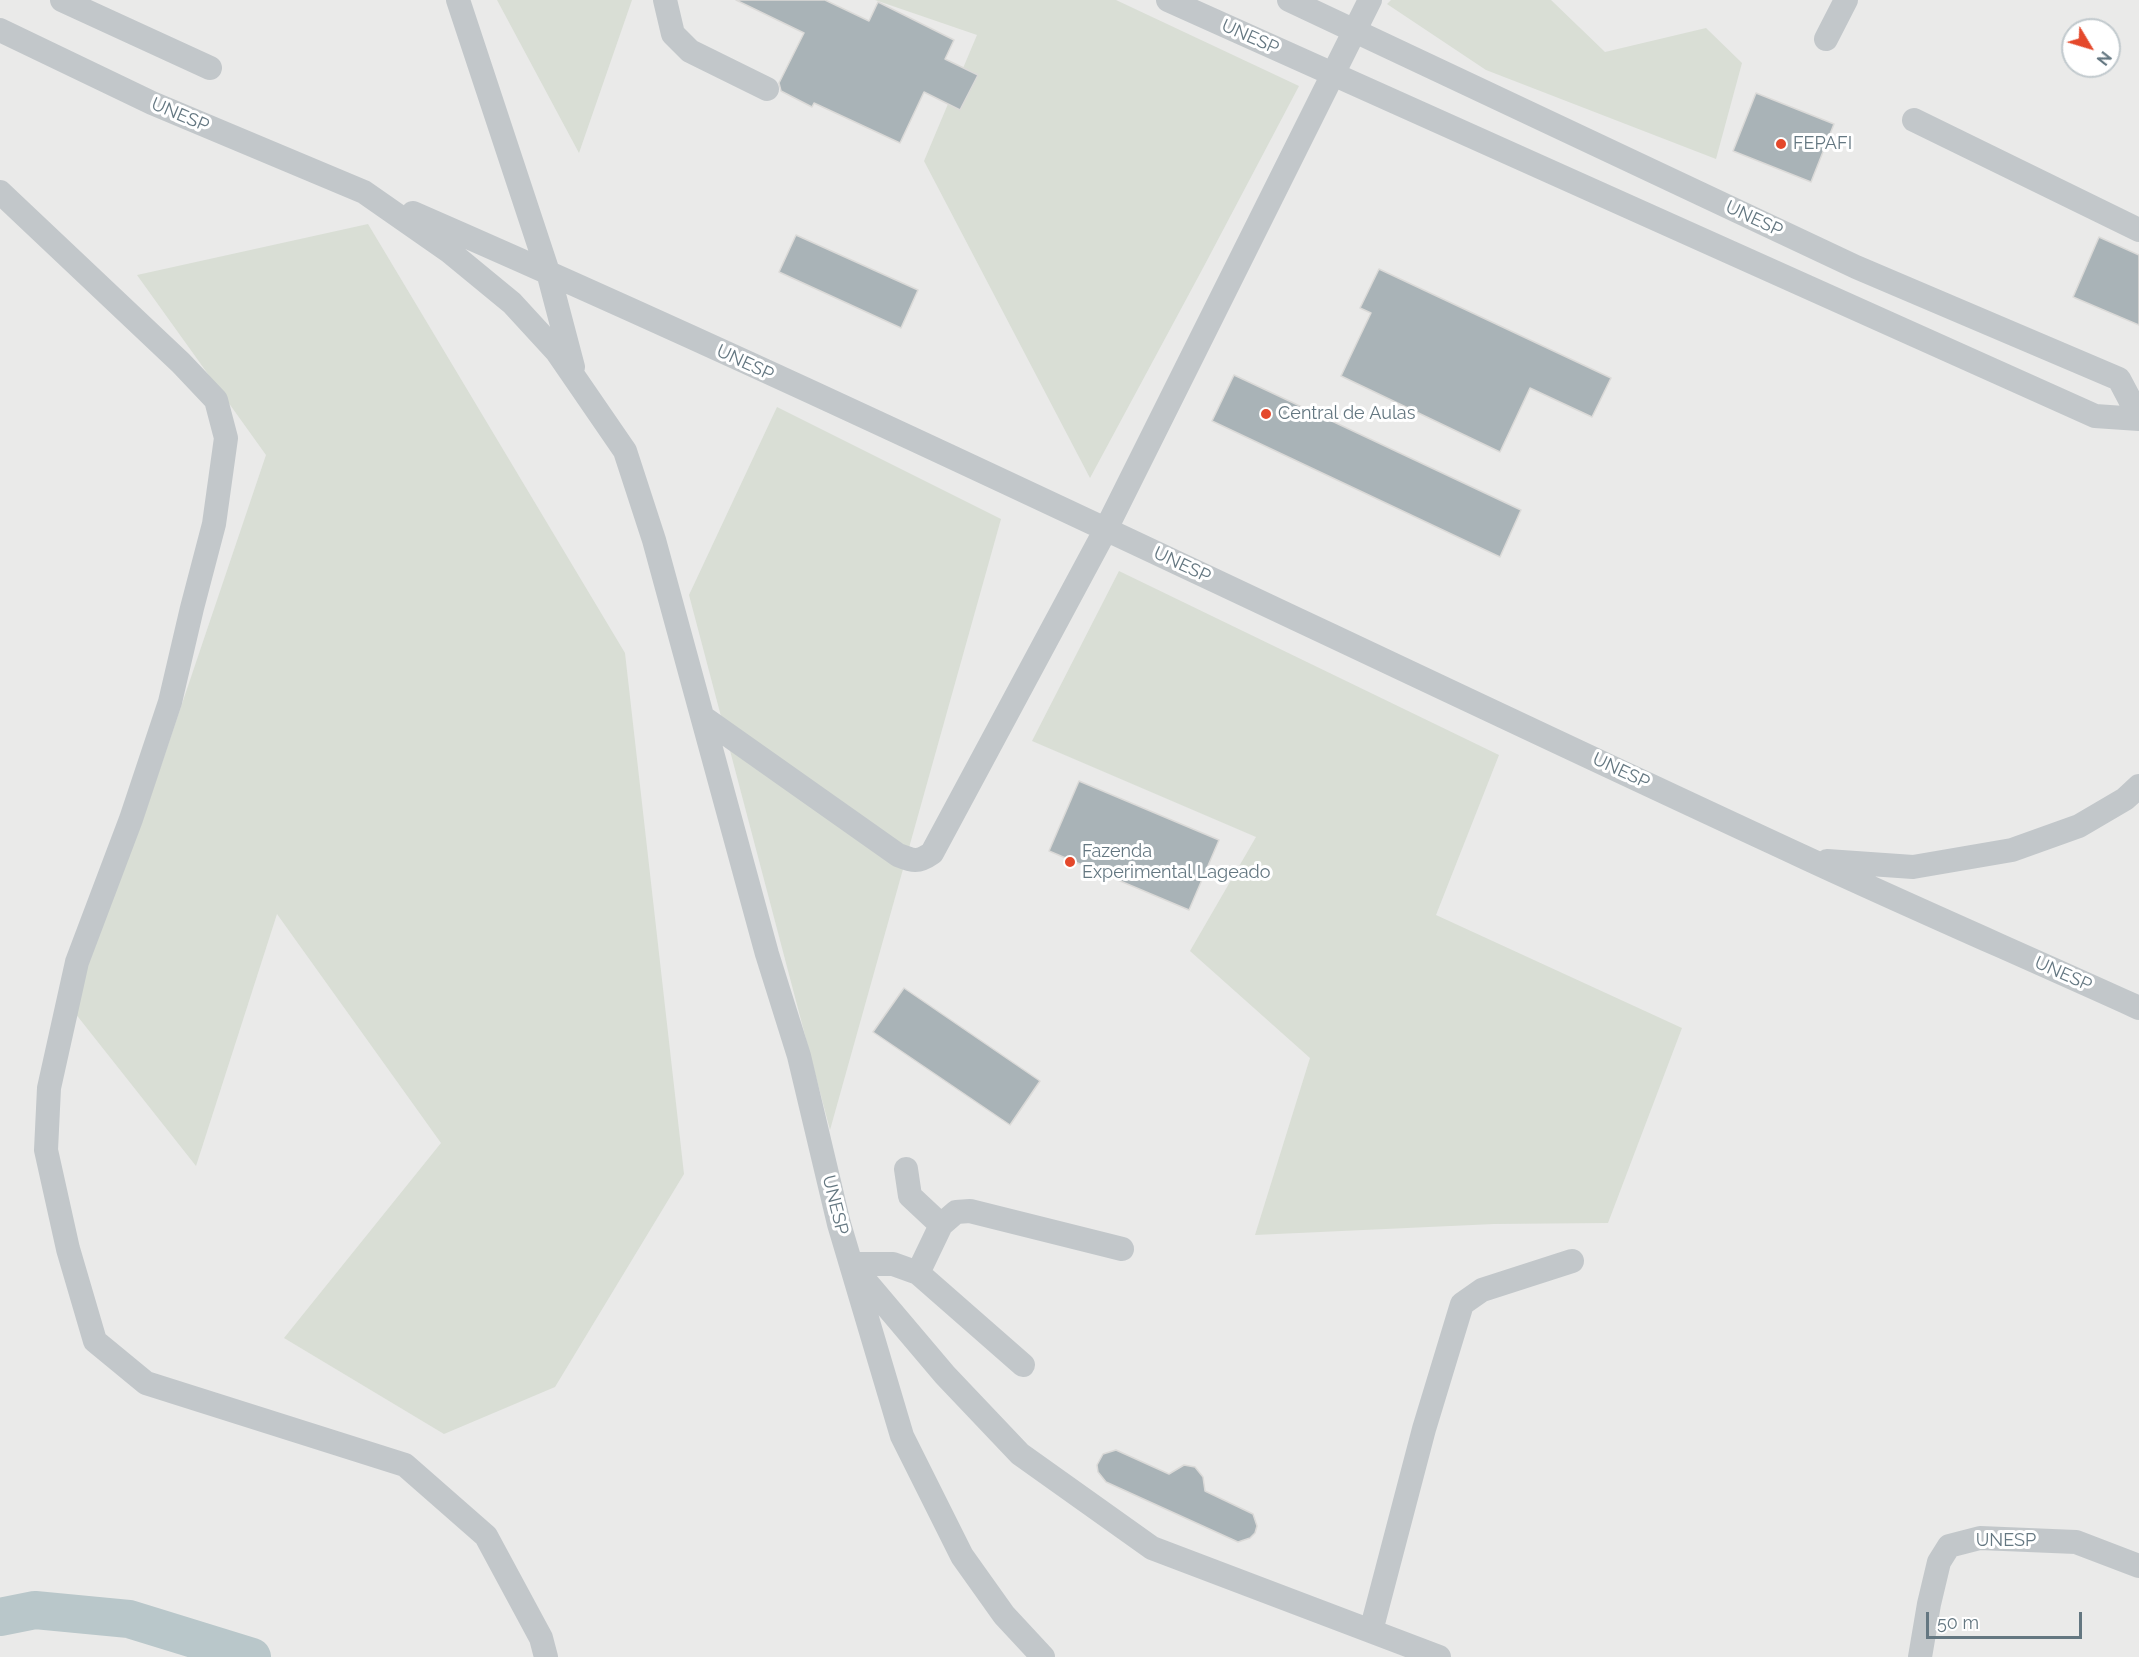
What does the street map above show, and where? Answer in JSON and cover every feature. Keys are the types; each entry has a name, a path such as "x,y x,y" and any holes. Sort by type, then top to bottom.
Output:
{"street":[{"path":"62,0 210,68"},
{"name":"UNESP","path":"458,0 548,272 578,384"},
{"path":"665,0 673,34 690,51 768,89"},
{"name":"UNESP","path":"1168,0 2096,416 2139,418 2119,378 1856,267 1289,0"},
{"path":"704,718 898,855 913,861 933,853 1106,529 1370,0"},
{"path":"1826,39 1846,0"},
{"name":"UNESP","path":"0,30 152,103 548,272 1106,529 1809,860 2139,1008"},
{"path":"1914,120 2139,230"},
{"path":"0,192 181,363 216,400 226,438 214,524 170,702 131,819 77,962 49,1088 46,1150 68,1249 95,1341 146,1383 405,1465 486,1536 541,1638 546,1657"},
{"name":"UNESP","path":"364,192 450,252 512,303 557,352 624,451 654,540 767,954 799,1056 839,1224 902,1436 962,1556 1004,1615 1043,1657"},
{"path":"1809,860 1913,867 2012,850 2079,826 2125,799 2139,786"},
{"path":"906,1169 910,1196 941,1226"},
{"path":"918,1274 941,1226 956,1212 970,1211 1122,1249"},
{"path":"1371,1631 1424,1429 1462,1304 1482,1290 1572,1261"},
{"path":"851,1264 893,1264 918,1274 1023,1365"},
{"path":"851,1264 945,1376 1020,1454 1152,1548 1440,1657"},
{"name":"UNESP","path":"1920,1657 1939,1562 1949,1546 1980,1538 2076,1542 2139,1566"}],"shaded area":[{"name":"Fazenda Experimental Lageado","path":"0,0 2139,0 2139,1657 0,1657"},
{"path":"497,0 632,0 579,153"},
{"path":"875,0 1116,0 1299,86 1090,478 924,161 977,35"},
{"path":"1391,0 1551,0 1605,52 1706,28 1742,63 1716,159 1486,70 1387,4"},
{"path":"368,224 625,653 684,1174 555,1387 444,1434 284,1338 441,1143 277,914 196,1166 71,1008 162,763 266,455 137,275"},
{"path":"777,407 1001,519 830,1130 689,595"},
{"path":"1119,571 1499,755 1436,915 1682,1028 1608,1223 1494,1224 1255,1235 1310,1058 1190,951 1256,837 1032,741"}],"building":[{"path":"736,0 825,0 869,21 878,2 954,40 945,59 978,75 960,110 924,92 900,143 814,103 812,107 781,91 779,83 804,33"},
{"name":"FEPAFI","path":"1756,93 1834,124 1811,182 1733,151"},
{"path":"796,235 918,290 901,328 779,272"},
{"path":"2099,237 2139,255 2139,325 2073,297"},
{"path":"1379,269 1611,378 1592,417 1530,388 1500,452 1341,376 1371,313 1360,308"},
{"path":"1234,375 1521,510 1500,557 1212,421"},
{"path":"1079,781 1219,840 1189,910 1049,851"},
{"path":"904,988 1040,1081 1010,1125 873,1032"},
{"path":"1116,1450 1169,1474 1184,1465 1195,1467 1203,1477 1205,1491 1253,1514 1257,1526 1255,1533 1250,1538 1238,1542 1106,1482 1098,1472 1097,1465 1103,1454"}],"waterway":[{"path":"0,1617 35,1610 129,1619 252,1657"}],"place":[{"name":"FEPAFI","path":"1781,144"},
{"name":"Central de Aulas","path":"1266,414"},
{"name":"Fazenda Experimental Lageado","path":"1070,862"}]}
